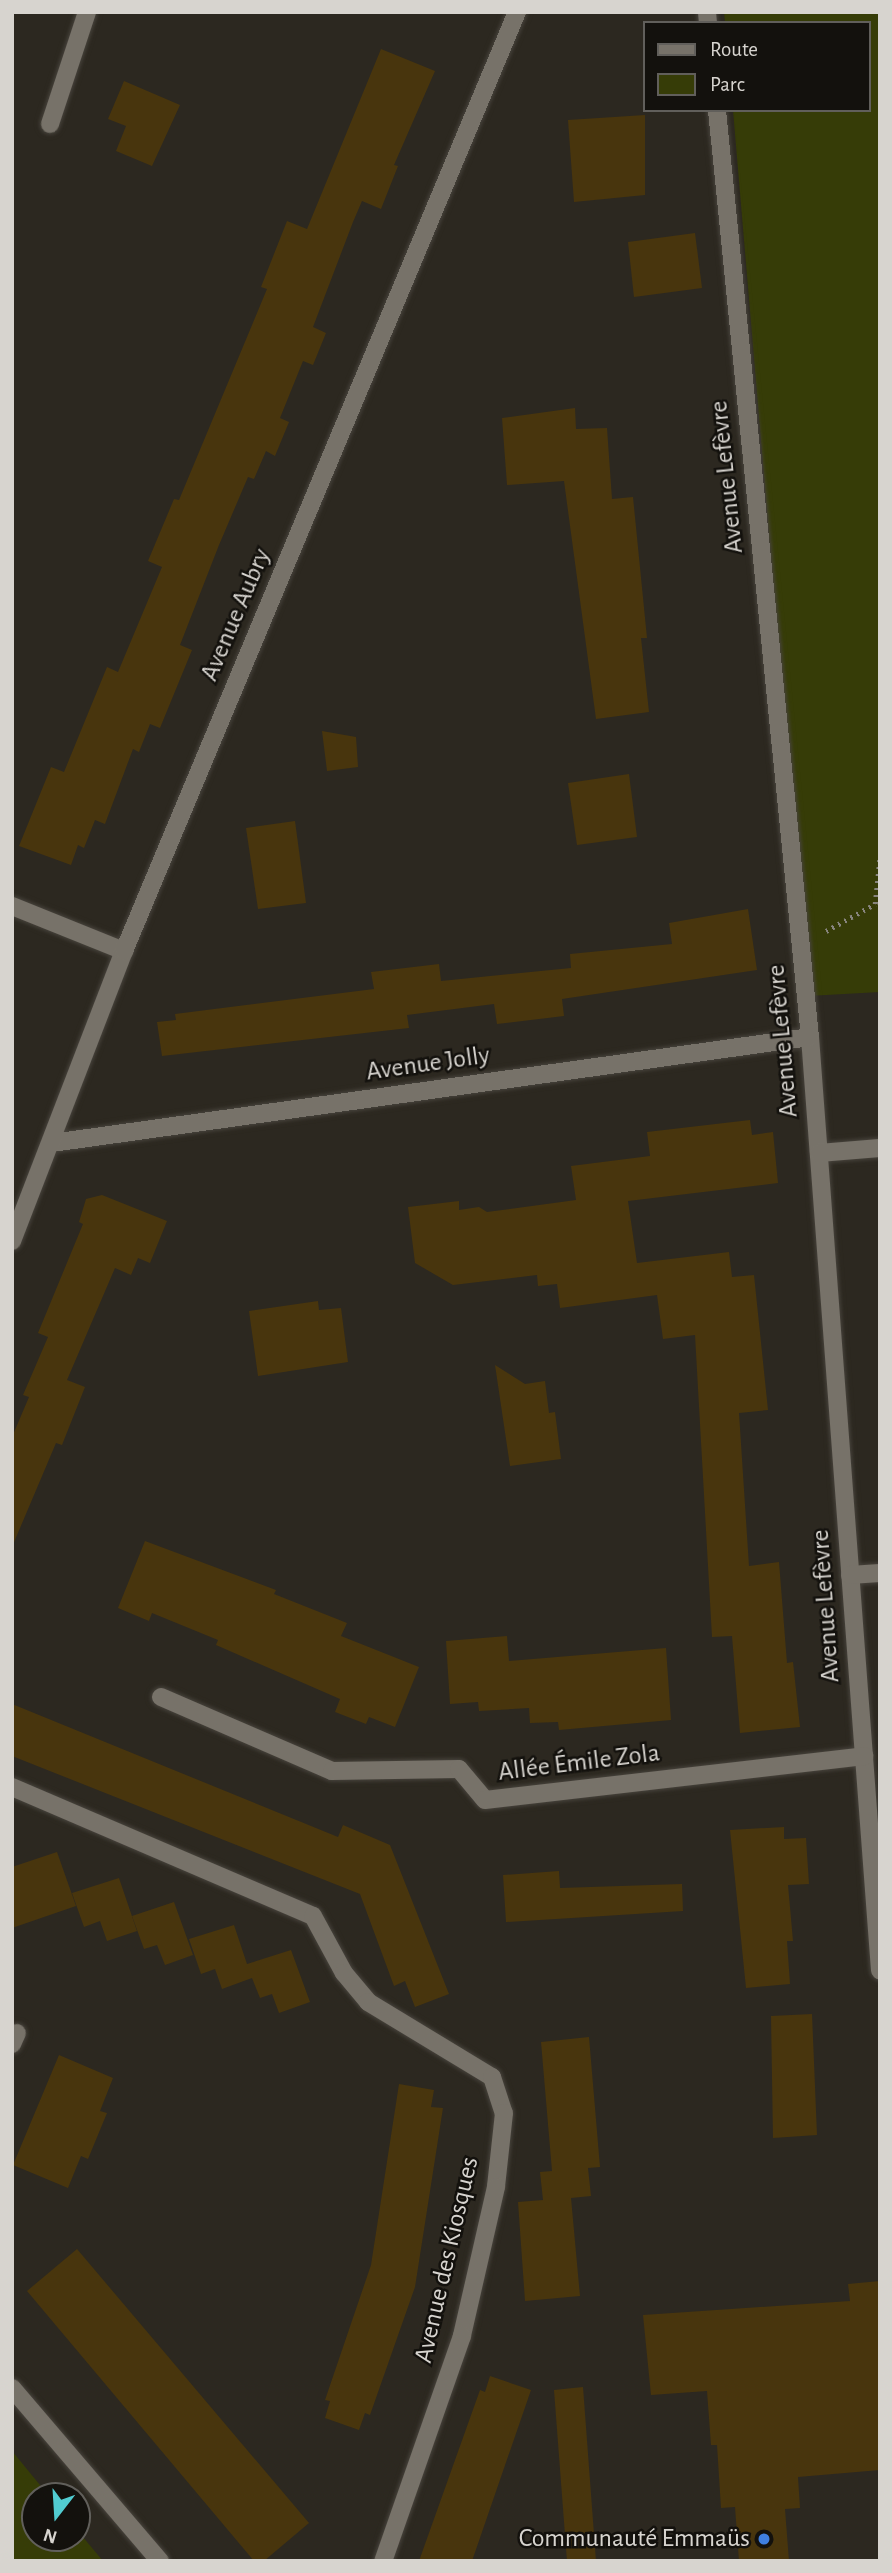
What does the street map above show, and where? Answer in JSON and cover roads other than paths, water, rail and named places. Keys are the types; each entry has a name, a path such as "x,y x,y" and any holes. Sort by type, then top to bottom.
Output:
{"street":[{"path":"50,124 87,12"},
{"name":"Avenue Aubry","path":"12,1241 124,951 517,12"},
{"name":"Avenue Lefèvre","path":"717,112 810,1037 864,1756 876,1871 880,1970"},
{"path":"12,906 124,951"},
{"name":"Avenue Jolly","path":"52,1143 810,1037"},
{"path":"819,1153 880,1148"},
{"path":"850,1575 880,1573"},
{"name":"Allée Émile Zola","path":"161,1697 332,1771 458,1769 485,1800 864,1756"},
{"name":"Avenue des Kiosques","path":"12,1787 313,1916 344,1973 368,2002 492,2077 504,2113 496,2187 462,2336 383,2561"},
{"path":"12,2388 160,2561"}],"place":[{"name":"Communauté Emmaüs","path":"764,2539"}]}
